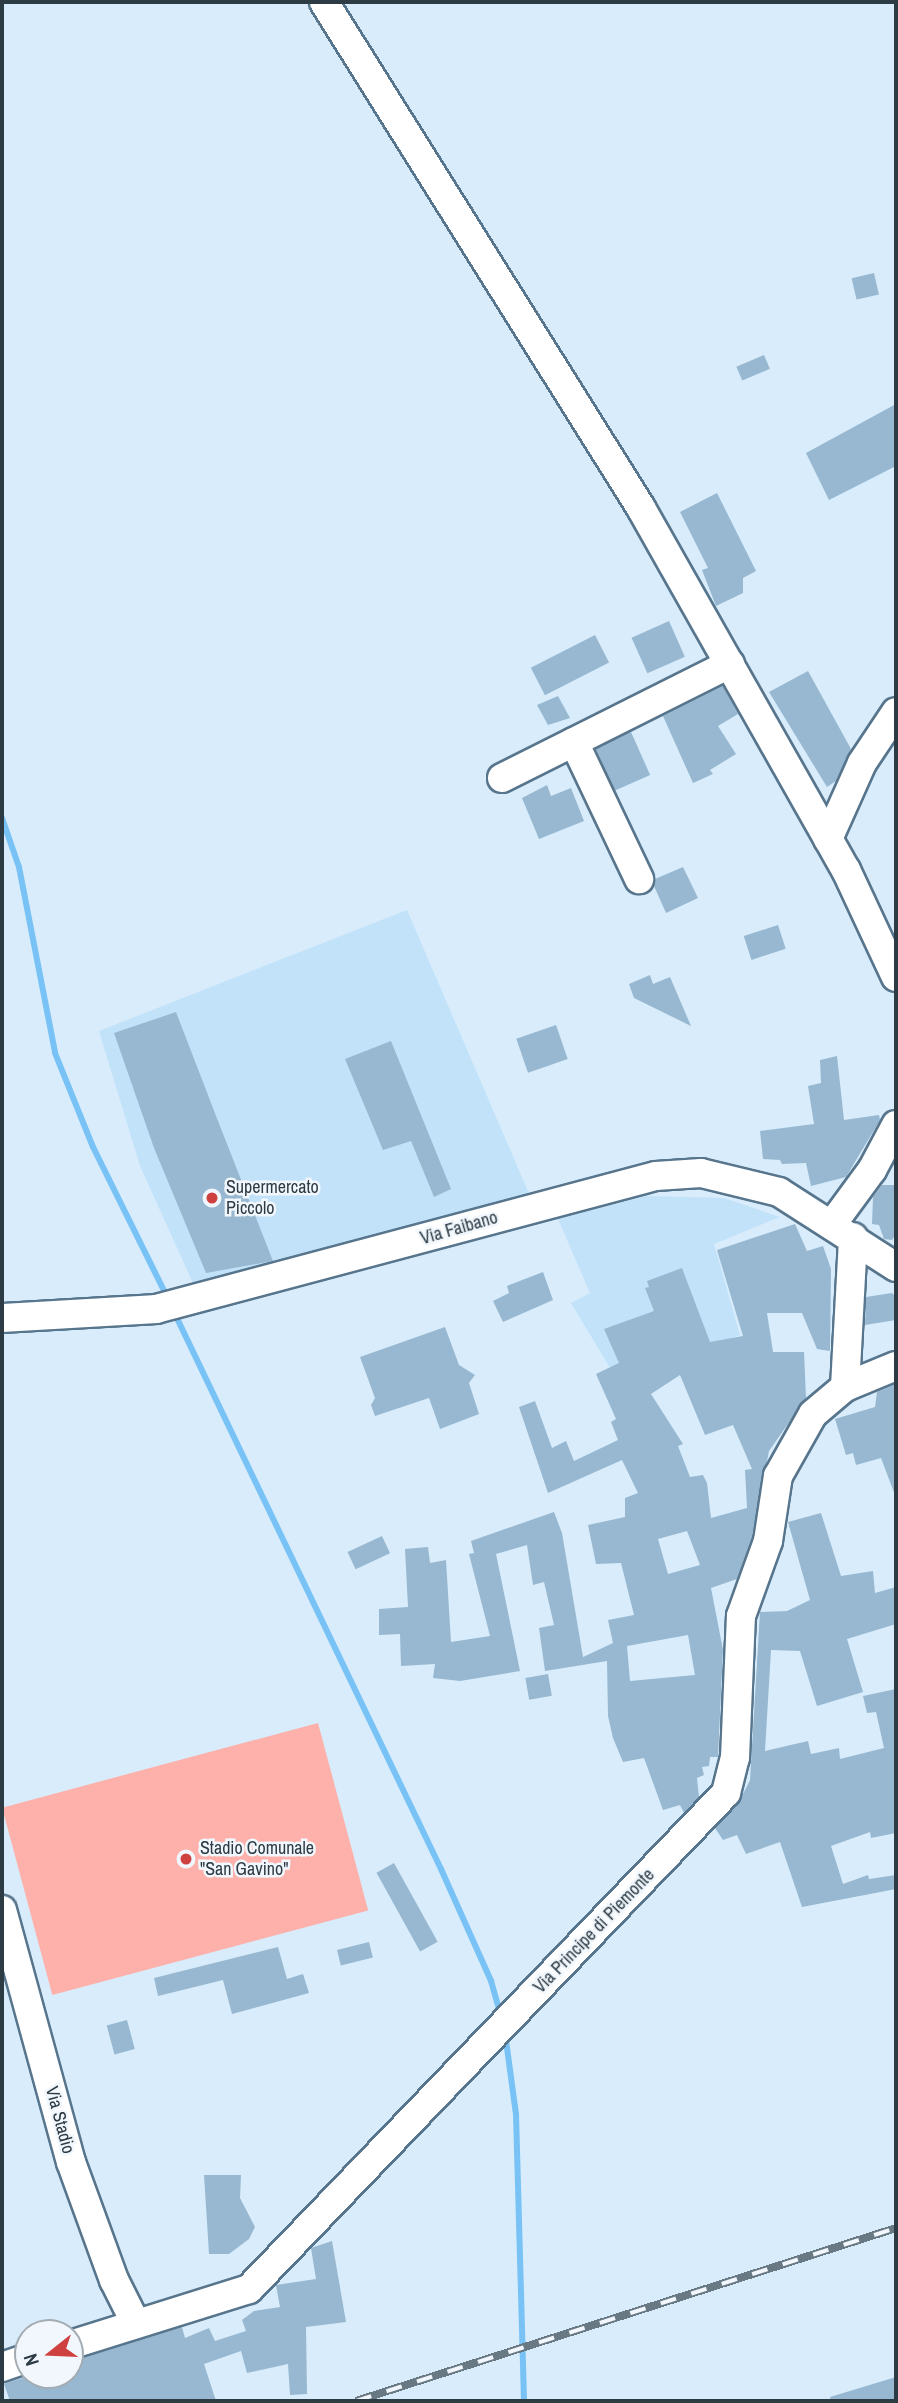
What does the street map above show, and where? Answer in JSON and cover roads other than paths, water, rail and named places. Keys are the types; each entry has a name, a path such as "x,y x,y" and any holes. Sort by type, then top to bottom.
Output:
{"street":[{"path":"324,2 641,508 828,839 896,977"},
{"path":"502,778 730,664"},
{"path":"828,839 862,763 896,712"},
{"path":"573,742 639,878"},
{"path":"845,1387 843,1230 896,1125"},
{"name":"Via Faibano","path":"2,1318 156,1309 656,1176 701,1173 736,1179 779,1192 843,1230 896,1267"},
{"name":"Via Principe di Piemonte","path":"84,2341 249,2288 726,1793 735,1758 741,1616 768,1541 778,1476 813,1414 845,1387 896,1366"},
{"name":"Via Stadio","path":"2,1910 71,2162 114,2280 136,2324"}],"waterway":[{"path":"2,818 19,867 55,1053 93,1147 168,1299"},
{"path":"174,1312 441,1869 491,1981 501,2016"},
{"path":"505,2033 516,2114 524,2401"}],"railway":[{"path":"356,2401 896,2228"}],"place":[{"name":"Supermercato Piccolo","path":"212,1198"},
{"name":"Stadio Comunale \"San Gavino\"","path":"186,1859"}]}
